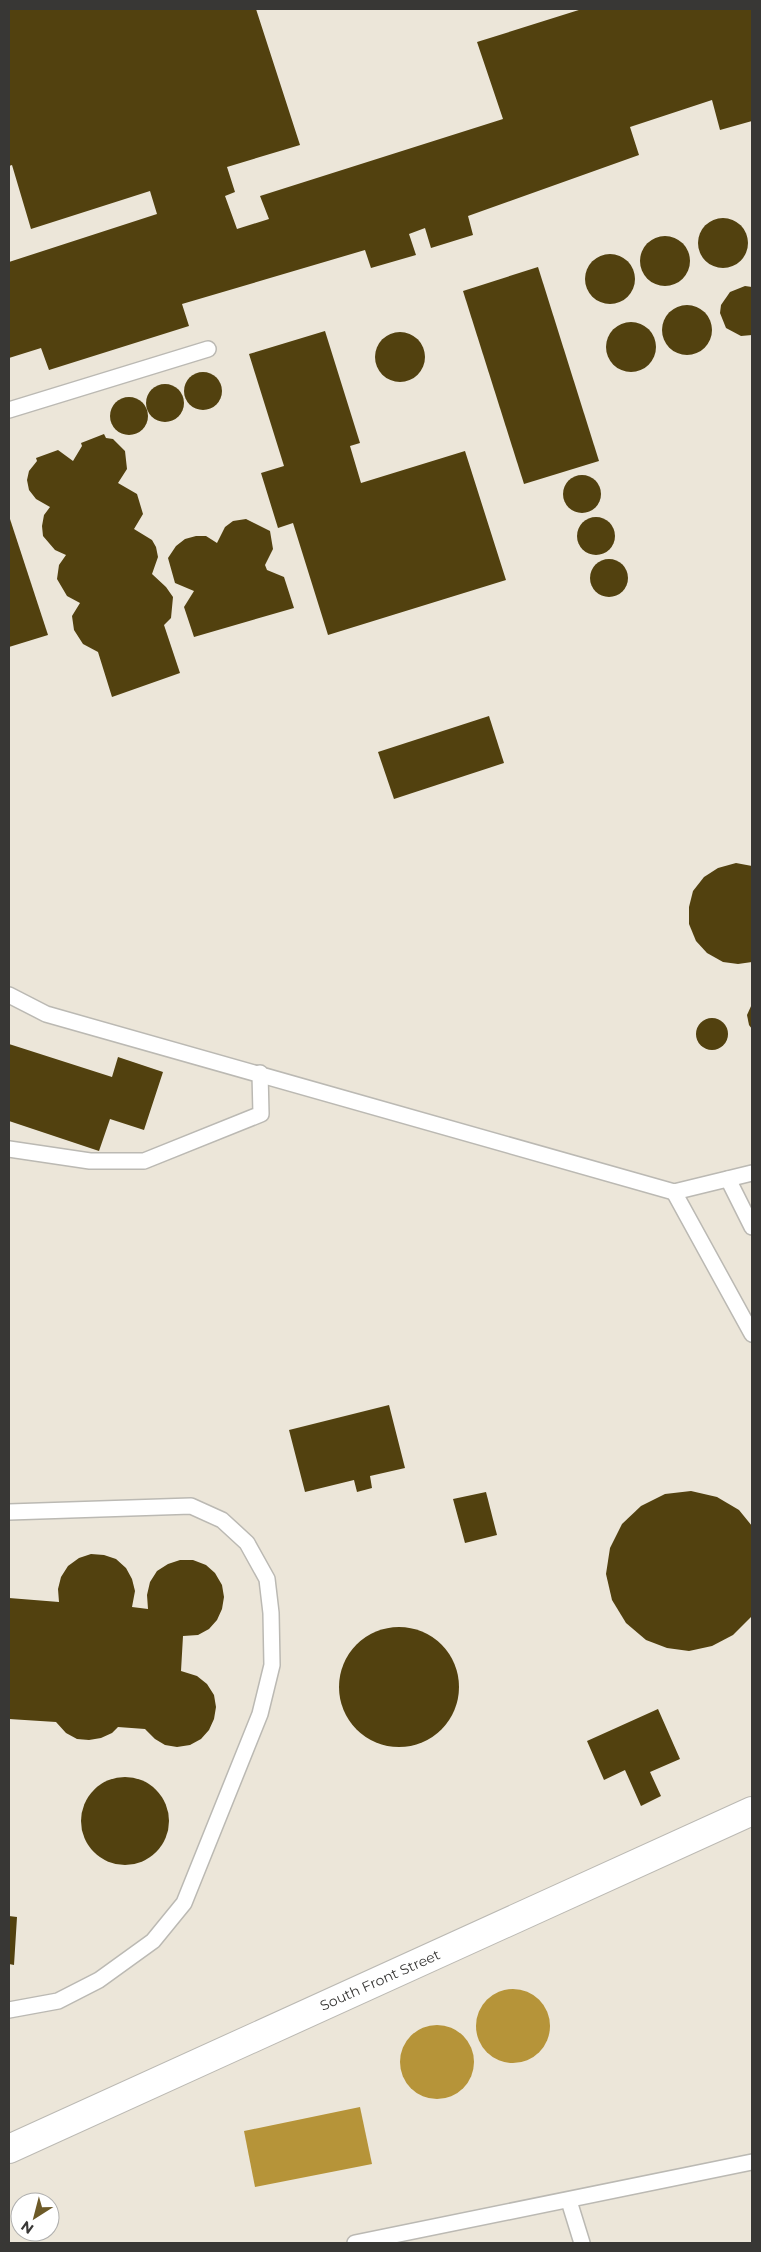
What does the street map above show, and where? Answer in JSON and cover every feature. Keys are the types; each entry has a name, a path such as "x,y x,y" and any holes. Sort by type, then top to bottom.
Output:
{"street":[{"name":"South Front Street","path":"9,2149 752,1811"}],"lane":[{"path":"9,410 208,349"},
{"path":"9,995 46,1014 260,1073 674,1192 752,1173"},
{"path":"9,1149 90,1162 144,1161 262,1114 260,1073"},
{"path":"728,1179 752,1227"},
{"path":"674,1192 752,1334"},
{"path":"9,1512 191,1506 222,1520 247,1543 267,1579 271,1613 272,1665 260,1714 184,1903 153,1941 99,1980 58,2001 9,2010"},
{"path":"355,2243 569,2201 752,2162"},
{"path":"569,2201 582,2243"}],"shaded area":[{"path":"9,9 752,9 752,2243 9,2243"},
{"path":"513,1989 527,1992 539,2000 547,2012 550,2026 547,2040 539,2052 527,2060 513,2063 499,2060 487,2052 479,2040 476,2026 479,2012 487,2000 499,1992"},
{"path":"437,2025 451,2028 463,2036 471,2048 474,2062 471,2076 463,2088 451,2096 437,2099 423,2096 411,2088 403,2076 400,2062 403,2048 411,2036 423,2028"},
{"path":"360,2107 372,2164 255,2187 244,2131"}],"building":[{"path":"9,9 256,9 300,145 227,167 235,192 225,196 237,229 269,219 260,196 503,119 477,42 582,9 752,9 752,121 720,130 712,100 630,127 639,155 468,216 473,235 431,248 425,228 409,234 416,255 371,268 365,250 182,304 189,326 49,370 41,348 9,358 9,262 157,214 150,191 31,229 12,165 9,166"},
{"path":"723,218 737,222 744,229 748,243 744,257 737,264 723,268 709,264 702,257 698,243 702,229 709,222"},
{"path":"665,236 679,240 686,247 690,261 686,275 679,282 665,286 651,282 644,275 640,261 644,247 651,240"},
{"path":"610,254 624,258 631,265 635,279 631,293 624,300 610,304 596,300 589,293 585,279 589,265 596,258"},
{"path":"538,267 599,461 524,484 463,291"},
{"path":"745,286 752,287 752,335 741,336 726,328 720,313 721,305 730,292"},
{"path":"687,305 701,309 708,316 712,330 708,344 701,351 687,355 673,351 666,344 662,330 666,316 673,309"},
{"path":"631,322 645,326 652,333 656,347 652,361 645,368 631,372 617,368 610,361 606,347 610,333 617,326"},
{"path":"325,331 360,443 350,446 361,483 465,451 506,580 328,635 293,523 278,528 261,473 284,466 249,354"},
{"path":"400,332 414,336 421,343 425,357 421,371 414,378 400,382 386,378 379,371 375,357 379,343 386,336"},
{"path":"203,372 216,378 222,391 216,404 203,410 190,404 184,391 190,378"},
{"path":"165,384 178,390 184,403 178,416 165,422 152,416 146,403 152,390"},
{"path":"129,397 142,403 148,416 142,429 129,435 116,429 110,416 116,403"},
{"path":"104,434 106,438 113,439 125,451 127,469 118,483 137,494 143,514 134,529 152,540 158,557 152,574 166,587 173,597 171,618 164,625 180,673 112,697 98,652 83,644 74,630 72,616 80,603 67,596 57,579 59,565 66,555 55,550 43,536 44,515 50,507 36,499 29,490 27,480 29,471 37,461 36,458 58,450 73,461 82,446 81,443"},
{"path":"582,475 596,480 601,494 596,508 582,513 568,508 563,494 568,480"},
{"path":"9,516 48,635 9,647"},
{"path":"596,517 610,522 615,536 610,550 596,555 582,550 577,536 582,522"},
{"path":"246,519 270,531 273,549 265,565 267,570 284,577 294,608 194,637 184,607 194,591 175,583 168,558 176,546 185,539 206,536 217,543 225,527 233,521"},
{"path":"609,559 623,564 628,578 623,592 609,597 595,592 590,578 595,564"},
{"path":"489,716 504,763 394,799 378,752"},
{"path":"736,863 752,866 752,962 738,964 723,962 707,953 696,941 689,924 689,907 693,891 704,877 718,868"},
{"path":"752,1004 752,1029 747,1015"},
{"path":"712,1018 724,1022 728,1034 724,1046 712,1050 700,1046 696,1034 700,1022"},
{"path":"9,1044 112,1077 118,1057 163,1072 144,1130 110,1119 99,1151 9,1121"},
{"path":"389,1405 405,1468 370,1476 372,1488 357,1492 354,1480 305,1492 289,1430"},
{"path":"691,1491 717,1497 739,1510 752,1526 752,1616 733,1635 712,1646 689,1651 667,1648 646,1640 626,1623 612,1600 606,1574 610,1548 622,1524 641,1506 665,1494"},
{"path":"486,1492 497,1535 465,1543 453,1499"},
{"path":"91,1554 104,1555 116,1559 126,1568 132,1579 135,1591 132,1607 148,1609 147,1595 150,1582 157,1571 168,1564 180,1560 193,1560 206,1565 215,1573 222,1585 224,1597 222,1609 217,1620 209,1629 198,1635 183,1636 181,1671 197,1676 207,1684 214,1695 216,1707 214,1719 209,1730 201,1739 190,1745 177,1747 165,1745 155,1739 145,1729 118,1727 112,1733 101,1738 77,1739 66,1733 56,1722 9,1719 9,1598 59,1602 58,1589 61,1577 68,1566 79,1558"},
{"path":"399,1627 411,1628 422,1632 432,1637 441,1645 449,1654 454,1664 458,1675 458,1699 454,1710 449,1720 441,1729 432,1737 422,1742 411,1746 399,1747 387,1746 376,1742 366,1737 357,1729 349,1720 344,1710 340,1699 339,1687 340,1675 344,1664 349,1654 357,1645 366,1637 376,1632 387,1628"},
{"path":"658,1709 680,1759 650,1772 661,1796 641,1806 625,1770 604,1780 587,1741"},
{"path":"125,1777 142,1780 150,1784 162,1796 166,1804 169,1821 166,1838 162,1846 150,1858 142,1862 125,1865 108,1862 100,1858 88,1846 84,1838 81,1821 84,1804 88,1796 100,1784 108,1780"},
{"path":"9,1916 17,1917 14,1965 9,1964"}]}
